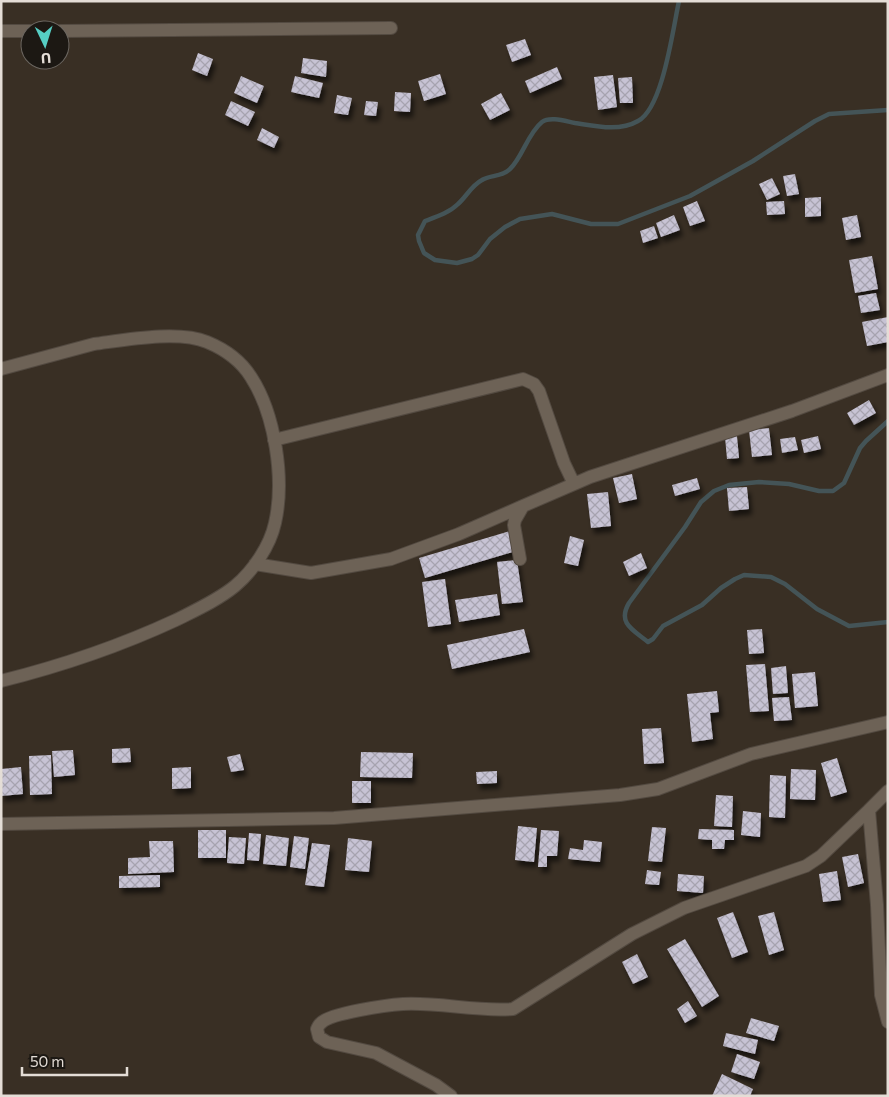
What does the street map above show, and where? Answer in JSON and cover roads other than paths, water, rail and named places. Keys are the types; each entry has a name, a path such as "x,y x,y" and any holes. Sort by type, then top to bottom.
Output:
{"street":[{"path":"70,31 391,28"},
{"path":"1,31 20,31"},
{"path":"1,369 94,344 157,337 200,339 222,350 238,362 250,376 263,398 274,440 278,465 278,503 275,524 268,542 254,564 235,586 200,608 136,639 1,682"},
{"path":"254,564 311,573 391,559 459,534 590,477 792,411 888,375"},
{"path":"274,440 523,379 534,384 539,391 564,463 574,484"},
{"path":"520,559 514,525 523,506"},
{"path":"1,824 334,818 620,795 658,790 751,754 888,722"},
{"path":"451,1096 436,1085 376,1053 327,1042 319,1037 317,1029 321,1022 330,1018 356,1011 403,1004 495,1010 513,1008 632,934 684,908 806,866 821,856 888,791"},
{"path":"869,810 877,905 880,994 888,1022"}],"waterway":[{"path":"679,1 666,66 654,101 647,113 638,121 615,127 599,127 553,119 545,120 533,132 518,159 507,172 482,180 451,210 425,221 418,235 424,253 435,260 457,263 472,259 478,255 490,239 505,227 520,219 552,214 591,224 618,224 690,196 753,161 829,114 888,110"},
{"path":"888,421 860,448 844,483 833,491 819,491 789,484 759,482 729,485 714,491 701,502 629,603 625,616 628,626 648,642 653,639 663,626 702,605 721,588 744,575 771,577 785,584 817,609 849,626 888,622"}]}
